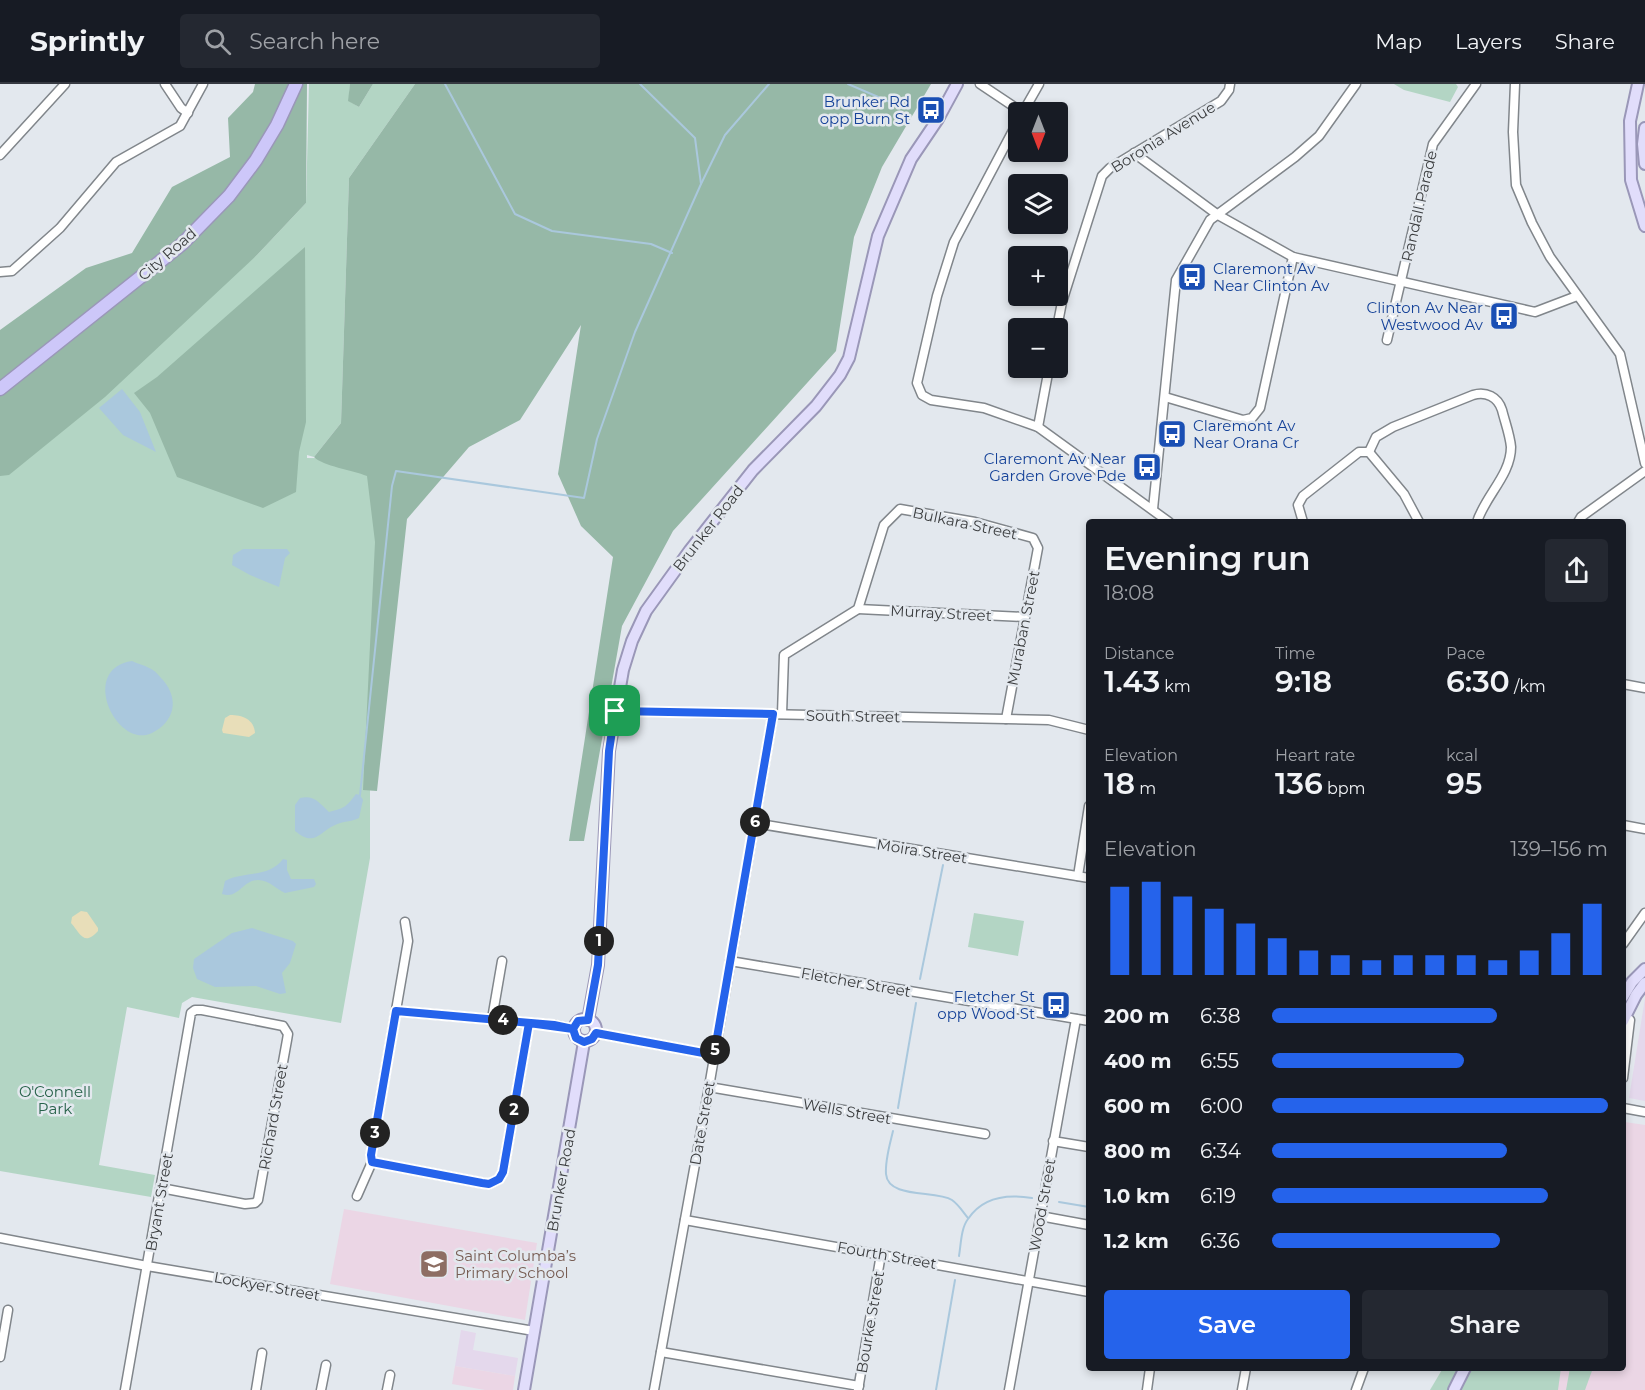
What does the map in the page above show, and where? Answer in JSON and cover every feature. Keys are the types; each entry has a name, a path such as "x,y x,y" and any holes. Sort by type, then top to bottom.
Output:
{"highway":[{"name":"City Road","path":"0,389 182,244 229,196 256,160 277,125 296,84"}],"main road":[{"name":"Brunker Road","path":"588,1020 598,965 609,751 623,670 632,641 646,610 690,550 753,470 816,406 845,367 878,237 911,159 938,119 957,84"},
{"path":"1638,84 1630,121 1631,180 1645,226"},
{"path":"1645,128 1643,144 1645,164"},
{"path":"1626,992 1645,969"},
{"path":"1626,1015 1645,983"},
{"path":"588,1020 594,1024 596,1033 592,1039 584,1042 576,1038 573,1029 578,1021 588,1020"},
{"name":"Brunker Road","path":"524,1390 584,1042"},
{"path":"1454,1390 1464,1371"}],"street":[{"path":"0,155 65,84"},
{"path":"165,84 181,108 188,113"},
{"path":"0,272 12,271 60,228 116,162 180,126 203,84"},
{"path":"980,84 1008,102"},
{"path":"1029,102 1039,84"},
{"name":"Boronia Avenue","path":"1059,318 1102,176 1110,168 1221,101 1229,90 1230,84"},
{"path":"1153,509 1176,280 1210,220 1295,157 1319,136 1356,84"},
{"name":"Randall Parade","path":"1387,340 1433,144 1476,84"},
{"path":"1515,84 1513,132 1516,185 1550,257 1620,354 1645,463"},
{"path":"1008,140 954,242 937,296 917,383 922,395 931,400 984,408 1038,427 1165,519"},
{"path":"1134,153 1218,215 1293,257 1534,312 1577,296"},
{"path":"1165,397 1243,420 1252,418 1260,408 1293,257"},
{"path":"1038,427 1047,378"},
{"path":"1369,452 1377,437 1392,426 1473,395 1485,393 1500,405 1509,437 1510,453 1505,471 1478,519"},
{"path":"1301,519 1298,505 1303,496 1359,452 1369,452"},
{"path":"1369,452 1404,494 1417,519"},
{"path":"1580,519 1645,471"},
{"name":"Bulkara Street","path":"858,609 884,525 900,509 975,522 1033,538"},
{"name":"Muraban Street","path":"1005,719 1038,548 1033,538"},
{"path":"778,714 784,655 858,609"},
{"name":"Murray Street","path":"858,609 1024,617"},
{"path":"1626,685 1645,688"},
{"name":"South Street","path":"615,711 1049,720 1086,729"},
{"name":"Date Street","path":"654,1390 754,823 778,714"},
{"name":"Moira Street","path":"754,823 1086,877"},
{"path":"1078,876 1086,825"},
{"path":"1626,826 1645,829"},
{"path":"1626,940 1645,913"},
{"path":"357,1196 372,1162 371,1155 408,941 405,922"},
{"path":"492,1019 502,961"},
{"name":"Fletcher Street","path":"730,961 1086,1021"},
{"name":"Bryant Street","path":"125,1390 191,1013 195,1010 202,1010 280,1025 286,1029"},
{"path":"396,1011 573,1029"},
{"name":"Wood Street","path":"1009,1390 1076,1019"},
{"path":"1626,1019 1630,1020 1626,1053"},
{"path":"372,1162 489,1184 499,1179 503,1172 529,1023"},
{"name":"Richard Street","path":"161,1188 246,1204 255,1203 260,1196 287,1040 286,1029"},
{"path":"596,1033 714,1055"},
{"name":"Wells Street","path":"709,1087 985,1134"},
{"path":"1626,1109 1645,1112"},
{"path":"1053,1141 1086,1146"},
{"path":"1040,1216 1086,1225"},
{"name":"Fourth Street","path":"685,1220 1086,1291"},
{"name":"Lockyer Street","path":"0,1238 147,1266 534,1331"},
{"name":"Bourke Street","path":"858,1388 881,1254"},
{"path":"0,1357 8,1310"},
{"path":"661,1352 858,1388"},
{"path":"256,1390 262,1353"},
{"path":"321,1390 326,1365"},
{"path":"1146,1390 1149,1371"},
{"path":"1242,1390 1245,1371"},
{"path":"1356,1390 1363,1371"},
{"path":"387,1390 390,1376"}],"shaded area":[{"path":"1645,998 1645,1101 1629,1098"},
{"path":"1626,1122 1645,1125 1645,1390 1469,1390 1478,1371 1626,1371"},
{"name":"Saint Columba’s Primary School","path":"344,1209 537,1243 525,1320 330,1284"},
{"path":"461,1330 476,1333 473,1350 518,1358 515,1376 455,1366"},
{"path":"455,1366 515,1376 513,1390 485,1390 452,1384"}],"green space":[{"path":"255,84 307,84 306,203 257,255 105,397 9,475 0,476 0,330 86,268 132,253 172,187 230,157 228,118 253,92"},
{"name":"O'Connell Park","path":"309,84 350,84 349,101 359,107 373,84 415,84 349,178 341,423 314,457 307,455 307,458 393,459 370,759 370,858 341,1023 192,997 182,1003 179,1018 127,1007 99,1165 155,1175 151,1197 0,1171 0,474 257,255 306,203"},
{"path":"350,84 373,84 359,107 348,101"},
{"path":"415,84 931,84 882,167 854,237 836,351 673,531 622,626 584,841 569,841 613,557 581,526 558,474 581,325 520,420 469,447 407,519 377,791 363,790 375,542 367,476 314,457 341,423 349,178"},
{"path":"1394,84 1456,84 1458,87 1450,102 1404,90"},
{"path":"305,247 306,422 299,452 296,492 263,508 177,477 150,413 134,393 157,377"},
{"path":"974,913 1024,921 1018,956 968,947"},
{"path":"1441,1371 1458,1371 1448,1390 1430,1390"},
{"path":"1468,1371 1561,1371 1558,1390 1459,1390"},
{"path":"1569,1371 1592,1371 1585,1390 1566,1390"}],"sand":[{"path":"230,715 250,721 255,733 249,737 223,733 225,718"},
{"path":"81,911 87,912 98,928 98,931 89,938 83,937 71,923 72,917"}],"water":[{"path":"122,389 140,412 156,452 123,435 99,408"},
{"path":"243,549 287,549 290,553 285,558 279,587 232,565 233,555"},
{"path":"132,661 155,672 172,695 170,717 152,733 139,735 127,730 116,720 105,692 107,678 116,667"},
{"path":"356,794 360,795 363,800 359,818 335,825 312,838 302,836 295,831 295,805 300,798 313,799 329,812 345,806"},
{"path":"283,859 287,860 287,870 291,879 314,879 316,884 314,887 285,893 269,883 258,880 248,883 232,894 222,894 225,881 264,872"},
{"path":"252,928 296,944 290,963 282,973 286,993 280,994 256,986 215,987 197,979 193,968 194,959 232,933"}],"waterway":[{"path":"445,84 515,214 552,231 651,244 672,253"},
{"path":"640,84 695,138 701,184"},
{"path":"360,795 392,486 396,471 584,498 597,439 635,332 701,184 725,135 769,84"},
{"path":"848,84 904,108"},
{"path":"920,979 943,865"},
{"path":"898,1108 916,1003"},
{"path":"893,1131 886,1163 889,1182 904,1191 952,1200 968,1218"},
{"path":"959,1256 966,1223 981,1205 997,1198 1014,1196 1032,1198"},
{"path":"1059,1202 1086,1206"},
{"path":"936,1390 955,1280"}],"place":[{"name":"Brunker Rd opp Burn St","path":"931,110"},
{"name":"Claremont Av Near Clinton Av","path":"1192,277"},
{"name":"Clinton Av Near Westwood Av","path":"1504,316"},
{"name":"Claremont Av Near Orana Cr","path":"1172,434"},
{"name":"Claremont Av Near Garden Grove Pde","path":"1147,467"},
{"name":"Fletcher St opp Wood St","path":"1056,1005"},
{"name":"Saint Columba’s Primary School","path":"434,1264"}],"route":[{"path":"615,711 609,751 598,965 588,1020 578,1021 573,1029 529,1023 503,1172 499,1179 489,1184 372,1162 371,1155 396,1011 554,1025 573,1029 576,1038 584,1042 592,1039 596,1033 714,1055 773,714 615,711"}]}
